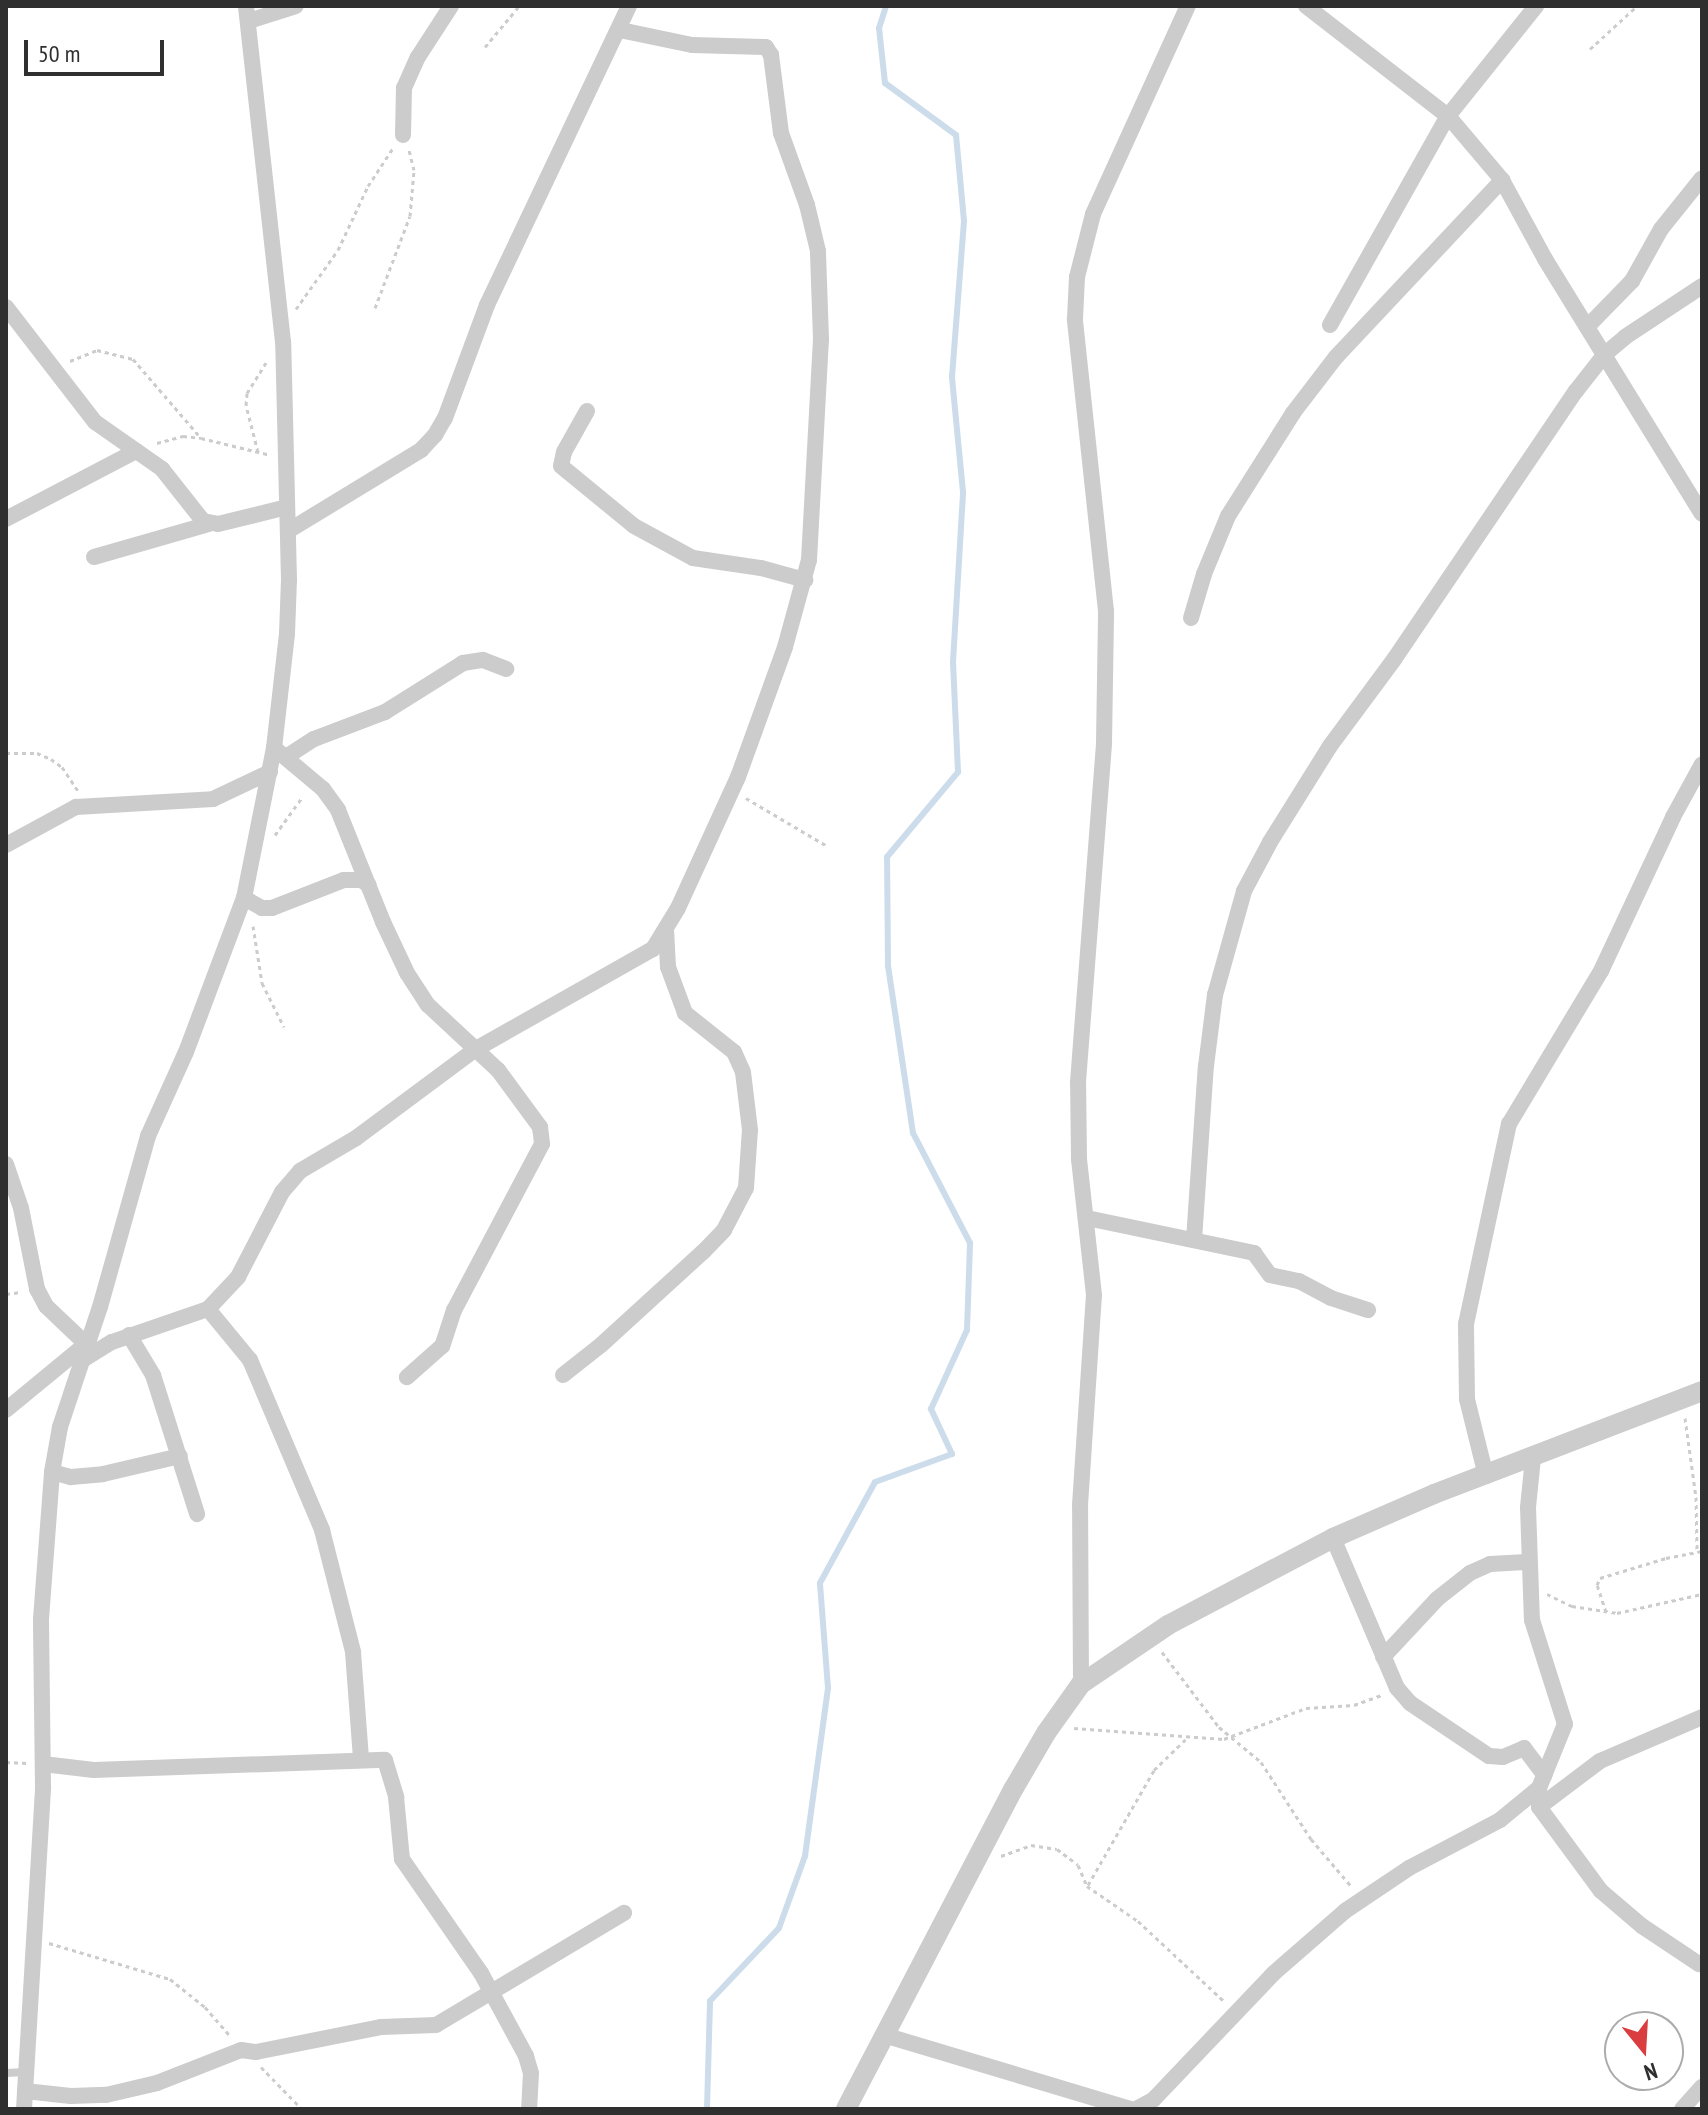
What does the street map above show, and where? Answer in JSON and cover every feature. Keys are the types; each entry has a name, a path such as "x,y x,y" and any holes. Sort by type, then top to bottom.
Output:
{"street":[{"path":"24,2109 43,1764 41,1619 52,1472 60,1427 104,1293 148,1136 248,900 270,772 280,753 287,634 288,531 283,336 248,13 296,6"},
{"path":"403,135 404,88 418,57 451,6"},
{"path":"288,531 421,450 435,435 445,418 487,305 629,6"},
{"path":"1081,1684 1080,1505 1094,1295 1079,1159 1078,1082 1102,770 1106,611 1075,319 1077,277 1093,214 1188,6"},
{"path":"1306,6 1448,116 1502,180 1545,259 1589,325 1702,514"},
{"path":"1330,325 1448,116 1526,9"},
{"path":"81,1361 129,1335 208,1309 238,1277 291,1179 356,1138 476,1049 653,949 666,931 762,718 805,580 812,535 821,283 814,230 781,133 771,55 760,45 692,45 620,30"},
{"path":"1589,325 1632,281 1653,240 1702,178"},
{"path":"1191,618 1204,574 1228,516 1293,413 1336,357 1502,180"},
{"path":"1194,1240 1206,1066 1215,995 1244,891 1277,829 1330,746 1605,354 1702,286"},
{"path":"6,307 95,422 162,469 209,524"},
{"path":"587,411 564,452 561,466 634,526 693,558 761,568 805,580"},
{"path":"6,519 136,451"},
{"path":"94,557 209,524 287,507"},
{"path":"280,753 385,712 463,663 483,660 506,669"},
{"path":"280,753 310,779 338,810 407,973 428,1005 498,1070 540,1127 542,1144 454,1310 442,1346 407,1377"},
{"path":"1486,1476 1467,1399 1466,1324 1509,1124 1601,971 1673,817 1702,764"},
{"path":"6,845 85,805 213,799 270,772"},
{"path":"248,900 272,908 344,880 361,880 369,885"},
{"path":"563,1375 601,1345 704,1251 724,1230 746,1188 750,1130 743,1072 734,1052 685,1013 668,967 666,931"},
{"path":"6,1164 21,1208 37,1289 46,1306 86,1344"},
{"path":"1087,1218 1254,1253 1270,1275 1299,1281 1331,1298 1368,1310"},
{"path":"208,1309 250,1360 315,1511 353,1652 361,1758"},
{"path":"129,1335 153,1375 197,1514"},
{"path":"6,1410 86,1344"},
{"path":"846,2109 970,1868 1051,1725 1081,1684 1151,1636 1279,1564 1333,1538 1702,1391"},
{"path":"52,1472 71,1477 103,1474 180,1456"},
{"path":"1533,1458 1529,1585 1537,1641 1565,1724 1542,1782 1539,1807 1601,1891 1642,1926 1699,1964"},
{"path":"1333,1538 1397,1688 1410,1703 1489,1756 1503,1757 1524,1748 1542,1782"},
{"path":"1383,1657 1437,1599 1470,1573 1490,1564 1528,1562"},
{"path":"1539,1807 1600,1761 1702,1717"},
{"path":"43,1764 71,1769 132,1770 361,1758 385,1760 396,1797 402,1859 447,1921 526,2056 531,2073 529,2109"},
{"path":"884,2035 1133,2109 1153,2100 1312,1937 1361,1898 1409,1868 1489,1826 1542,1782"},
{"path":"25,2091 71,2096 106,2095 180,2075 245,2050 353,2030 436,2025 624,1913"},
{"path":"1682,2109 1702,2087"}],"lane":[{"path":"6,2073 26,2072"}],"path":[{"path":"485,47 519,6"},
{"path":"1590,49 1637,6"},
{"path":"375,308 410,216 414,170 403,135"},
{"path":"258,452 246,405 247,393 338,250 368,186 403,135"},
{"path":"57,376 66,364 89,351 127,355 146,370 201,438"},
{"path":"136,451 183,436 286,459"},
{"path":"6,753 37,753 51,759 73,783 85,805"},
{"path":"275,835 299,804 310,779"},
{"path":"732,790 829,847"},
{"path":"248,900 260,974 284,1027"},
{"path":"1606,1612 1597,1585 1600,1578 1699,1551 1696,1497 1680,1399"},
{"path":"1529,1585 1572,1606 1606,1612 1646,1609 1702,1594"},
{"path":"1151,1636 1202,1707 1261,1762 1311,1839 1361,1898"},
{"path":"1051,1725 1233,1738 1306,1708 1354,1705 1397,1688"},
{"path":"1087,1886 1154,1770 1188,1737"},
{"path":"970,1868 1020,1848 1042,1844 1074,1861 1087,1886 1147,1928 1236,2012"},
{"path":"34,1939 170,1979 205,2007 270,2080 302,2109"}],"waterway":[{"path":"707,2109 710,2001 779,1928 805,1856 828,1688 820,1583 875,1482 952,1454 931,1409 967,1330 970,1243 913,1133 888,965 887,857 958,772 953,662 963,492 952,377 964,221 956,135 885,83 879,28 886,6"}]}
